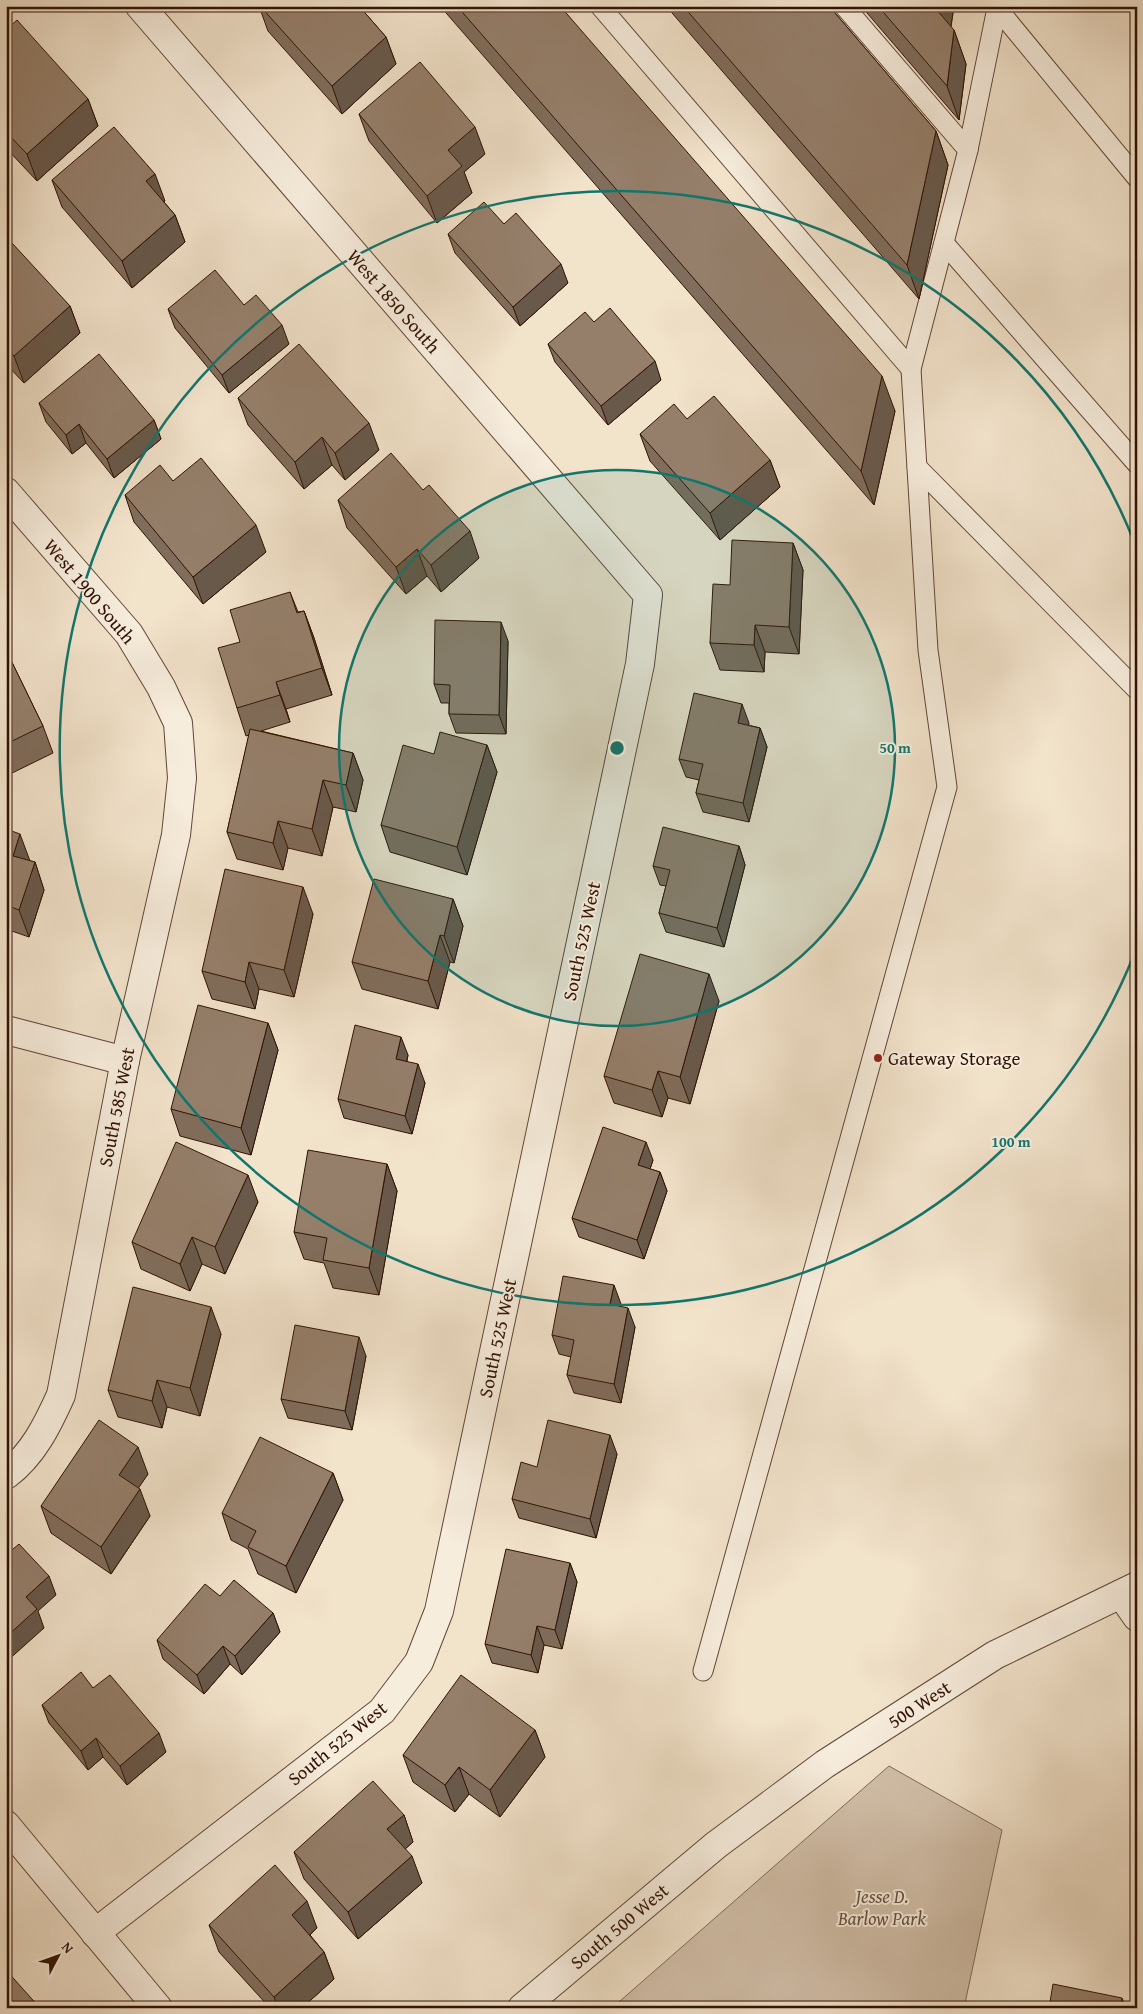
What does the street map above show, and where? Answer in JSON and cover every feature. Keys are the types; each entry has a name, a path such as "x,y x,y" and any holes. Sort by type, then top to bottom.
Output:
{"street":[{"name":"West 1850 South","path":"140,6 648,595"},
{"name":"West 1900 South","path":"6,492 129,634 161,687 178,723"},
{"name":"South 525 West","path":"95,1933 382,1710 422,1654 439,1611 448,1572 640,664 648,595"},
{"name":"South 585 West","path":"6,1475 16,1468 45,1429 61,1395 125,1061 176,835 182,778 178,723"},
{"path":"6,1030 125,1061"},
{"path":"1129,1590 1137,1617"},
{"name":"500 West","path":"716,1845 825,1764 995,1655 1129,1590"},
{"path":"6,1825 158,2008"},
{"name":"South 500 West","path":"522,2008 716,1845"}],"lane":[{"path":"600,6 911,369"},
{"path":"844,6 968,150"},
{"path":"703,1671 947,787 928,650 911,369 968,150 996,7"},
{"path":"996,7 1137,178"},
{"path":"944,243 1137,464"},
{"path":"917,467 1137,690"}],"green space":[{"name":"Jesse D. Barlow Park","path":"889,1766 1002,1830 964,2008 612,2008"}],"building":[{"path":"260,6 359,6 386,37 332,86"},
{"path":"457,6 560,6 882,376 861,471"},
{"path":"683,6 829,6 936,131 907,265"},
{"path":"878,6 936,6 936,9 954,30 947,86"},
{"path":"17,20 88,99 27,154 6,132 6,30"},
{"path":"420,62 475,127 448,150 462,166 427,196 359,114"},
{"path":"114,127 155,174 146,181 175,215 122,261 52,180"},
{"path":"484,202 504,224 516,213 561,264 513,307 448,234"},
{"path":"12,243 70,306 14,356 6,348 6,249"},
{"path":"215,270 244,305 256,295 282,325 222,375 168,309"},
{"path":"610,308 655,361 601,406 548,344 585,312 594,322"},
{"path":"299,344 369,423 335,453 322,437 295,462 238,398"},
{"path":"99,354 154,420 107,459 79,424 66,435 39,403"},
{"path":"714,396 770,460 710,513 640,434 674,404 687,419"},
{"path":"391,453 423,490 429,485 470,531 431,565 417,549 396,567 338,500"},
{"path":"201,458 256,525 193,577 125,495 160,465 173,481"},
{"path":"732,540 793,543 789,627 755,625 754,645 710,643 713,584 730,585"},
{"path":"290,592 297,613 304,611 322,668 276,682 280,695 237,708 218,648 240,642 230,610"},
{"path":"435,620 501,622 499,715 449,714 450,685 434,684"},
{"path":"6,650 43,726 6,744"},
{"path":"694,693 742,704 738,723 760,728 743,803 696,793 703,764 679,759"},
{"path":"250,729 353,753 346,785 323,780 312,829 278,821 273,843 227,832"},
{"path":"440,732 487,745 457,847 381,825 403,745 434,754"},
{"path":"663,827 739,846 717,928 659,913 670,870 653,866"},
{"path":"6,829 20,834 13,856 35,862 19,910 6,905"},
{"path":"225,869 303,887 284,970 249,962 245,982 202,971"},
{"path":"374,879 453,899 444,936 440,935 428,981 352,962"},
{"path":"640,954 709,974 680,1077 658,1071 652,1090 604,1076"},
{"path":"198,1005 268,1023 241,1128 171,1109"},
{"path":"355,1025 401,1037 396,1059 418,1064 405,1116 338,1099"},
{"path":"603,1127 646,1142 638,1165 660,1172 637,1240 572,1218"},
{"path":"176,1142 248,1175 215,1247 192,1237 180,1264 132,1242"},
{"path":"308,1150 387,1164 369,1268 323,1260 327,1238 294,1232"},
{"path":"563,1276 614,1285 610,1304 628,1308 614,1384 567,1375 574,1340 552,1335"},
{"path":"133,1287 211,1307 190,1388 157,1380 152,1401 108,1390"},
{"path":"295,1325 359,1337 345,1411 281,1399"},
{"path":"99,1420 138,1447 119,1475 140,1489 101,1547 41,1506"},
{"path":"548,1420 610,1435 590,1519 512,1499 521,1462 537,1467"},
{"path":"260,1437 333,1473 286,1566 248,1547 256,1531 222,1513"},
{"path":"19,1544 49,1576 26,1597 37,1609 6,1637 6,1555"},
{"path":"506,1549 570,1563 555,1630 537,1626 531,1655 485,1644"},
{"path":"234,1580 273,1613 235,1656 223,1646 197,1675 157,1640 205,1584 220,1596"},
{"path":"81,1672 93,1688 110,1675 159,1733 120,1766 96,1738 81,1751 42,1705"},
{"path":"461,1675 535,1730 490,1790 459,1767 445,1785 403,1755"},
{"path":"373,1781 404,1815 387,1829 412,1856 348,1912 294,1852"},
{"path":"275,1865 307,1901 292,1915 324,1952 274,1997 209,1925"},
{"path":"6,1970 40,2008 6,2008"},
{"path":"1053,1984 1122,1998 1120,2008 1049,2008"}],"place":[{"name":"Gateway Storage","path":"878,1058"}]}
